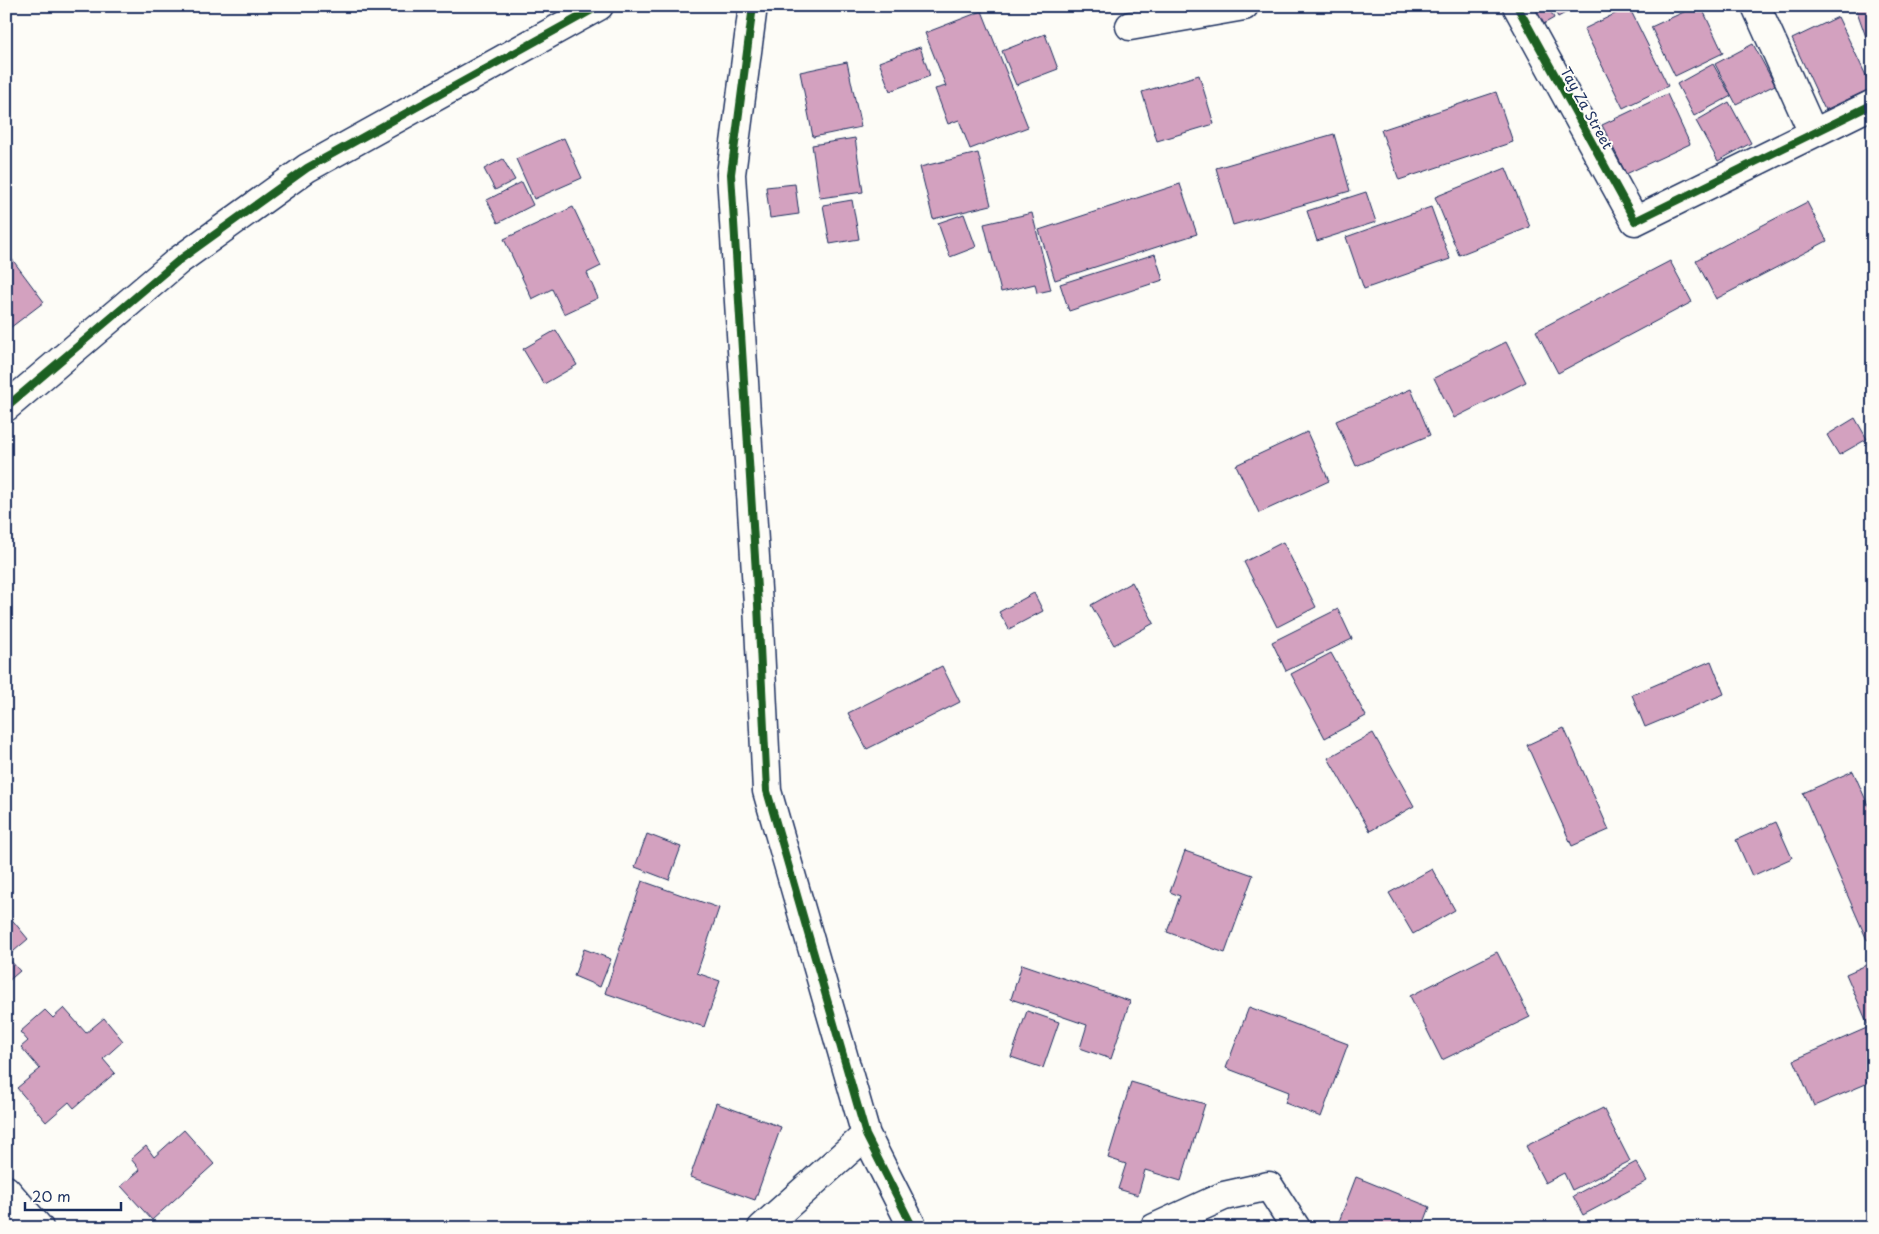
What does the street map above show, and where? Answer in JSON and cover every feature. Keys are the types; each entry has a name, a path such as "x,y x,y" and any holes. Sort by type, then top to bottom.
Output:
{"street":[{"path":"6,406 178,261 307,168 599,6"},
{"path":"753,6 731,174 758,595 767,791 866,1135 912,1228"},
{"path":"1130,26 1244,6"},
{"name":"Tay Za Street","path":"1517,6 1635,221 1813,133"},
{"path":"1756,6 1813,133 1873,104"},
{"path":"762,1228 866,1135"},
{"path":"1154,1228 1224,1196 1269,1186 1296,1228"},
{"path":"6,1190 39,1228"}],"building":[{"path":"1530,6 1548,6 1554,18 1540,26"},
{"path":"1552,6 1578,6 1558,17"},
{"path":"1697,6 1701,6 1723,53 1675,76 1651,27"},
{"path":"1855,6 1873,6 1873,34 1866,37"},
{"path":"1629,7 1668,86 1623,108 1584,29"},
{"path":"982,11 1028,127 970,149 959,120 948,124 935,89 946,86 925,33"},
{"path":"1838,17 1872,88 1825,110 1792,39"},
{"path":"1045,34 1058,69 1016,85 1002,51"},
{"path":"1753,44 1775,85 1736,104 1715,64"},
{"path":"920,47 930,76 890,91 879,62"},
{"path":"847,62 861,127 813,137 800,72"},
{"path":"1713,64 1731,96 1694,116 1677,84"},
{"path":"1199,75 1214,124 1157,141 1142,92"},
{"path":"1496,92 1513,142 1399,180 1381,130"},
{"path":"1667,94 1690,144 1626,174 1602,125"},
{"path":"1729,102 1751,143 1718,161 1696,121"},
{"path":"1334,134 1350,191 1233,225 1216,168"},
{"path":"564,138 582,178 534,199 516,159"},
{"path":"855,138 863,192 820,198 812,145"},
{"path":"978,153 991,205 933,219 920,167"},
{"path":"503,159 515,180 495,190 484,169"},
{"path":"1506,168 1530,227 1459,255 1435,197"},
{"path":"522,182 533,205 498,223 487,200"},
{"path":"795,184 799,214 770,218 766,187"},
{"path":"1180,184 1197,234 1055,280 1039,230"},
{"path":"1366,192 1376,222 1317,241 1307,211"},
{"path":"852,200 859,239 830,244 823,205"},
{"path":"1807,202 1827,241 1716,299 1696,260"},
{"path":"573,207 601,266 587,273 598,298 564,314 552,289 532,299 504,239"},
{"path":"1431,207 1450,259 1364,289 1346,237"},
{"path":"1032,213 1051,290 1037,293 1035,284 1001,292 984,224"},
{"path":"964,214 976,247 950,257 938,223"},
{"path":"6,251 44,302 6,331"},
{"path":"1155,254 1163,280 1069,311 1060,284"},
{"path":"1670,261 1692,302 1558,373 1536,331"},
{"path":"556,330 577,365 544,384 523,349"},
{"path":"1506,342 1526,382 1454,418 1434,378"},
{"path":"1411,389 1430,435 1356,466 1336,421"},
{"path":"1855,418 1867,439 1839,455 1827,435"},
{"path":"1307,432 1329,481 1259,513 1236,465"},
{"path":"1283,542 1316,607 1277,627 1244,562"},
{"path":"1132,582 1154,623 1114,645 1091,605"},
{"path":"1034,593 1043,611 1009,629 999,612"},
{"path":"1338,609 1352,639 1286,671 1272,642"},
{"path":"1331,653 1366,716 1325,738 1291,674"},
{"path":"1711,661 1724,694 1645,727 1632,695"},
{"path":"942,666 960,702 867,749 848,713"},
{"path":"1564,728 1609,830 1572,846 1527,745"},
{"path":"1373,733 1414,806 1370,831 1328,758"},
{"path":"1853,771 1873,816 1873,937 1867,940 1803,793"},
{"path":"1776,822 1792,858 1752,876 1736,840"},
{"path":"647,834 681,847 669,880 635,867"},
{"path":"1185,851 1253,875 1225,953 1167,932 1180,896 1170,892"},
{"path":"1432,869 1455,910 1413,934 1389,893"},
{"path":"642,881 719,908 697,973 720,981 704,1027 605,993"},
{"path":"9,916 28,939 7,957 20,971 6,983 6,919"},
{"path":"584,949 611,959 600,987 574,976"},
{"path":"1497,952 1530,1017 1442,1060 1410,996"},
{"path":"1871,963 1873,967 1873,1081 1814,1106 1794,1060 1869,1027 1846,974"},
{"path":"1022,964 1130,1001 1111,1059 1080,1048 1087,1025 1011,999"},
{"path":"1249,1007 1348,1044 1321,1117 1285,1103 1289,1092 1226,1068"},
{"path":"64,1008 86,1033 104,1018 123,1041 103,1059 115,1073 74,1108 69,1102 46,1122 17,1088 40,1069 21,1047 28,1041 20,1032 45,1010 53,1018"},
{"path":"1027,1011 1059,1022 1043,1068 1011,1057"},
{"path":"1131,1082 1205,1104 1181,1181 1145,1170 1138,1195 1118,1189 1126,1164 1108,1158"},
{"path":"716,1103 781,1127 755,1200 690,1177"},
{"path":"1603,1108 1630,1161 1572,1190 1564,1173 1545,1183 1526,1146"},
{"path":"184,1130 214,1164 152,1220 121,1186 140,1170 131,1159 146,1146 154,1157"},
{"path":"1636,1162 1647,1181 1583,1215 1573,1196"},
{"path":"1356,1177 1430,1207 1422,1228 1347,1228 1338,1224"}],"cycle path":[{"path":"6,407 178,261 307,168 599,6"},
{"path":"753,6 731,174 758,605 767,791 866,1135 913,1228"},
{"path":"1517,6 1635,221 1873,104"}]}
